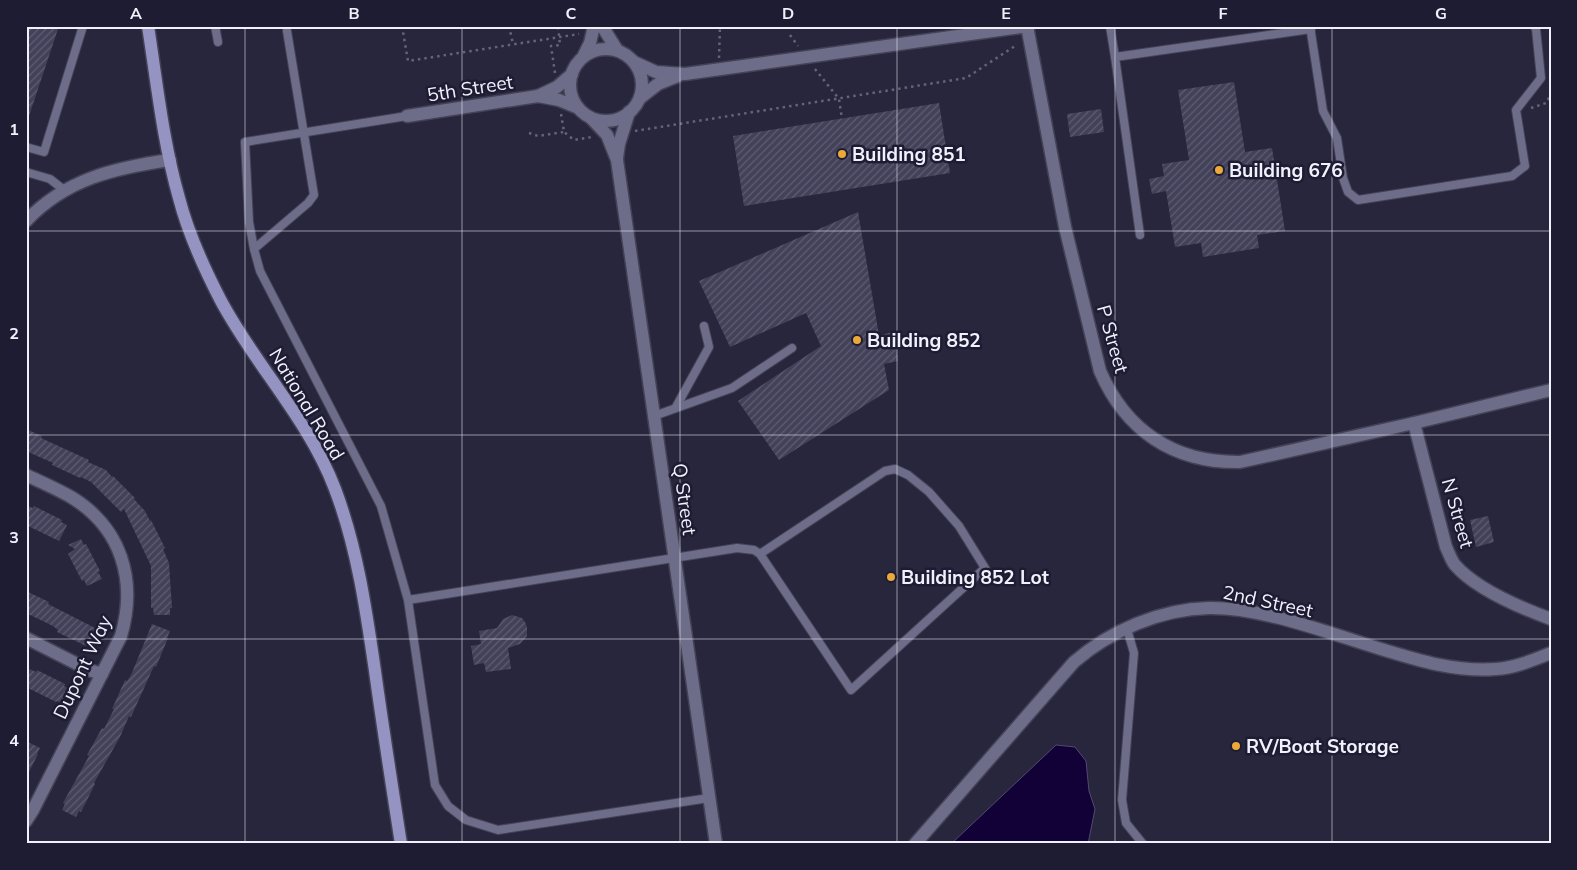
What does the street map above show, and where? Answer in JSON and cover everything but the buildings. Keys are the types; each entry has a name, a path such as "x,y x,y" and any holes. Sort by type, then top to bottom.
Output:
{"main road":[{"name":"National Road","path":"148,26 170,160 190,233 220,300 319,452 346,521 366,608 401,844"}],"street":[{"path":"602,26 617,50 640,68 644,84 640,98"},
{"path":"634,62 656,72 685,74 962,31 1028,26"},
{"name":"P Street","path":"1028,26 1065,227 1096,355 1107,386 1131,421 1154,440 1178,452 1201,459 1226,462 1253,460 1551,390"},
{"path":"589,30 590,43 572,74 569,91 576,107 591,118 600,121 616,120 630,112 640,98 658,84 685,74"},
{"path":"584,56 599,49 617,50"},
{"name":"5th Street","path":"407,116 538,96 557,87 572,74"},
{"name":"5th Street","path":"538,96 559,100 576,107"},
{"name":"Q Street","path":"617,160 619,144 630,112"},
{"name":"Q Street","path":"591,118 607,135 617,160 716,844"},
{"path":"26,221 48,201 64,190 113,170 136,164 170,160"},
{"name":"N Street","path":"1414,423 1446,547 1454,564 1468,577 1493,592 1514,604 1551,620"},
{"name":"Dupont Way","path":"26,475 71,497 91,512 108,531 124,564 128,591 126,618 121,636 26,821"},
{"name":"2nd Street","path":"915,844 1074,662 1089,649 1127,628 1174,612 1210,608 1265,615 1447,668 1472,670 1498,669 1522,664 1551,653"},
{"path":"26,638 89,670 102,674"}],"lane":[{"path":"26,147 44,152 83,26"},
{"path":"215,26 218,42"},
{"path":"1110,26 1140,235"},
{"path":"1114,57 1311,28 1323,111 1337,138 1343,178 1348,192 1358,200 1512,176 1525,166 1516,110 1540,78 1536,29 1534,26"},
{"path":"254,249 308,203 314,195 287,31"},
{"path":"407,116 245,142 249,222 260,271 381,506 408,600 435,785 448,806 466,820 498,830 709,798"},
{"path":"26,172 50,179 64,190"},
{"path":"676,407 709,347 704,326"},
{"path":"654,416 732,388 792,348"},
{"path":"408,600 674,557 737,548 754,550 760,554 851,690 985,568 959,526 929,492 908,475 895,470 884,472 760,554"},
{"path":"1127,628 1134,653 1122,800 1126,823 1143,844"}],"path":[{"path":"402,26 408,61 589,30"},
{"path":"509,26 513,44"},
{"path":"556,80 551,46 560,44 558,26"},
{"path":"718,70 720,26"},
{"path":"635,131 966,78 1015,46"},
{"path":"1529,110 1546,103 1551,94"},
{"path":"838,99 842,119"},
{"path":"560,108 564,132 574,140 596,137"},
{"path":"530,132 538,136 564,132"}],"shaded area":[{"path":"1056,745 1075,747 1086,761 1089,791 1095,809 1088,844 951,844"}],"place":[{"name":"Building 851","path":"842,154"},
{"name":"Building 676","path":"1219,170"},
{"name":"Building 852","path":"857,340"},
{"name":"Building 852 Lot","path":"891,577"},
{"name":"RV/Boat Storage","path":"1236,746"}]}
